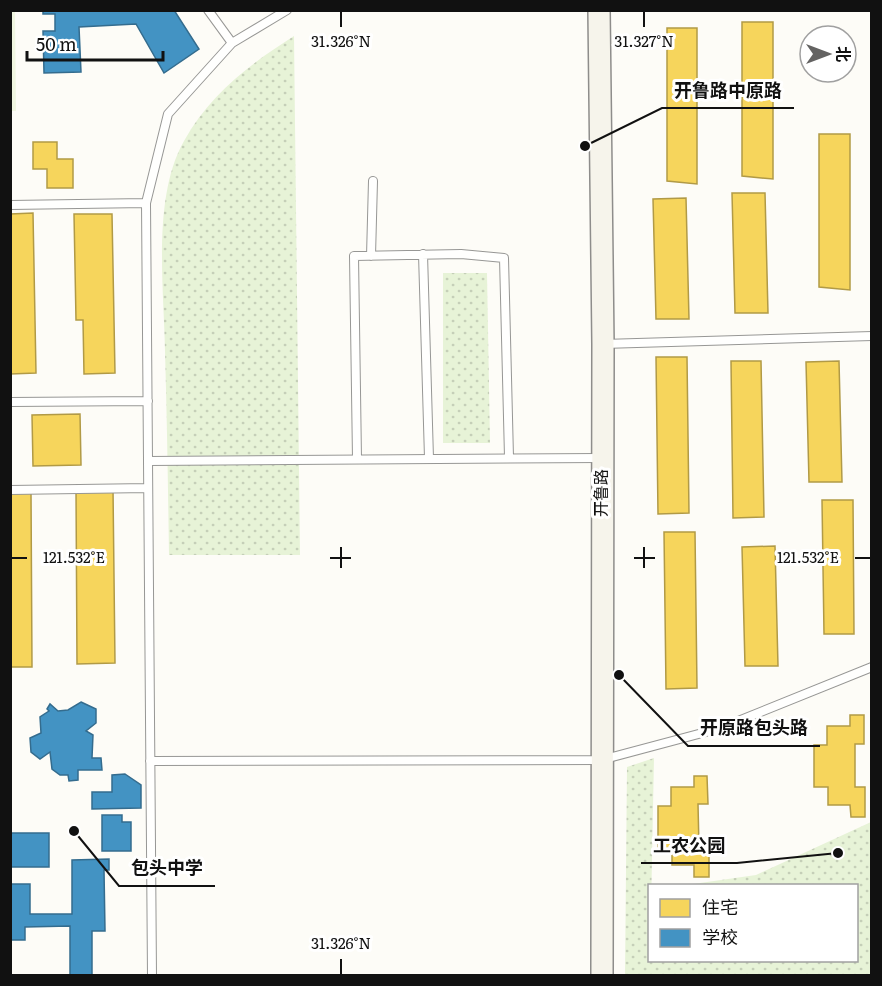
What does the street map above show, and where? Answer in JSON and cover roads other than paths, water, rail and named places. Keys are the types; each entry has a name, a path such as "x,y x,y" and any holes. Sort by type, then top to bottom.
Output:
{"street":[{"name":"开鲁路","path":"599,10 603,344 601,458 602,975"}],"lane":[{"path":"208,10 232,43"},
{"path":"152,975 146,203 168,114 232,43 287,10"},
{"path":"370,256 373,181"},
{"path":"10,205 146,203"},
{"path":"423,254 429,458"},
{"path":"357,459 354,256 423,254 504,258 508,457"},
{"path":"603,344 872,336"},
{"path":"10,402 148,401"},
{"path":"148,461 601,458"},
{"path":"10,490 148,488"},
{"path":"150,761 601,760 721,728 872,667"}],"place":[{"name":"开鲁路中原路","path":"585,146"},
{"name":"开原路包头路","path":"619,675"},
{"name":"包头中学","path":"74,831"},
{"name":"工农公园","path":"838,853"}]}
